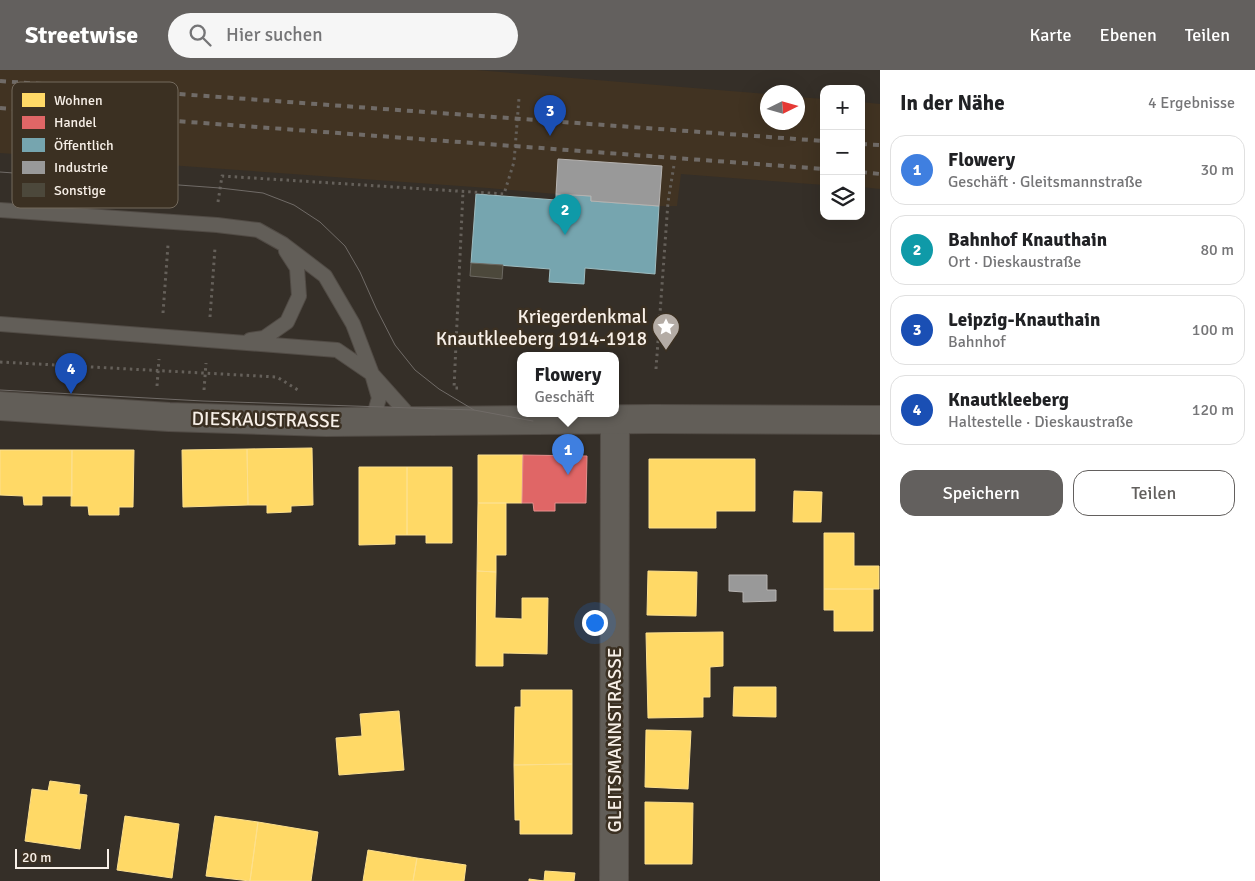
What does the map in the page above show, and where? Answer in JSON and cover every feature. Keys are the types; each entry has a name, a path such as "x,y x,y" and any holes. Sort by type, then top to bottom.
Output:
{"main road":[{"name":"DIESKAUSTRASSE","path":"0,406 169,417 326,422 880,420"},
{"name":"GLEITSMANNSTRASSE","path":"614,881 615,420"}],"lane":[{"path":"0,210 225,226 258,230 283,244 325,276 353,324 379,398 375,412 358,421"},
{"path":"237,342 264,338 287,322 299,296 297,268 283,244"},
{"path":"0,324 337,350 372,374 414,422"}],"path":[{"path":"218,204 222,176 504,194 514,162 520,98"},
{"path":"656,369 668,202 674,165"},
{"path":"454,388 463,191"},
{"path":"163,317 169,241"},
{"path":"210,320 215,245"},
{"path":"204,393 206,355"},
{"path":"0,362 277,377 301,393 326,422"}],"shaded area":[{"path":"0,70 476,70 760,93 760,130 805,130 805,98 820,99 820,185 681,174 677,206 591,201 556,194 488,188 178,166 178,82 12,82 12,154 0,153"},
{"path":"865,102 880,104 880,189 865,187"}],"building: Wohnen":[{"path":"312,448 313,505 291,506 291,512 267,513 267,505 248,505 247,449"},
{"path":"247,449 248,505 183,507 182,450"},
{"path":"0,450 72,450 72,496 42,496 42,505 24,505 23,496 0,495"},
{"path":"72,450 134,450 133,507 119,507 119,515 89,515 88,506 71,506"},
{"path":"478,455 523,455 522,503 478,503"},
{"path":"649,459 755,459 755,511 716,511 716,528 649,528"},
{"path":"359,467 407,467 407,535 395,535 395,544 359,545"},
{"path":"407,467 452,467 452,543 426,543 426,535 407,535"},
{"path":"794,491 822,492 821,522 793,522"},
{"path":"478,503 506,503 506,555 496,555 496,572 477,571"},
{"path":"824,533 854,533 854,566 879,566 879,589 824,589"},
{"path":"477,571 496,572 495,618 522,619 522,598 548,598 547,654 503,653 503,666 476,666"},
{"path":"648,571 697,572 696,616 647,615"},
{"path":"824,589 873,589 873,631 834,631 834,610 824,610"},
{"path":"723,632 723,666 710,667 710,697 703,697 703,717 648,718 646,633"},
{"path":"734,687 776,687 776,717 733,716"},
{"path":"521,690 572,690 572,764 514,765 515,707 521,707"},
{"path":"399,711 404,770 339,775 336,738 362,736 360,714"},
{"path":"646,730 691,731 688,789 645,787"},
{"path":"572,764 572,834 520,834 520,820 515,820 514,765"},
{"path":"50,781 80,785 79,794 87,795 80,849 25,841 32,789 48,791"},
{"path":"645,802 693,803 692,864 645,864"},
{"path":"125,816 179,824 172,878 117,870"},
{"path":"215,816 258,822 250,881 206,876"},
{"path":"258,822 318,832 311,881 250,881"},
{"path":"368,850 417,858 413,881 363,881"},
{"path":"417,858 466,865 464,881 413,881"},
{"path":"545,871 575,873 574,881 544,881"}],"building: Handel":[{"path":"523,455 587,456 586,503 555,503 555,511 534,511 533,503 522,503"}],"building: Öffentlich":[{"path":"476,194 556,200 556,194 591,196 591,201 659,206 655,274 585,268 584,284 549,282 550,269 471,263"}],"building: Industrie":[{"path":"558,159 662,166 659,206 591,201 591,196 556,194"},
{"path":"729,575 767,575 767,590 776,590 776,601 743,602 743,592 729,591"}],"building: Sonstige":[{"path":"471,263 503,265 502,279 470,276"}],"tram line":[{"path":"0,172 12,173"},
{"path":"178,185 263,193 294,205 320,222 345,246 360,272 395,345 415,370 439,389 474,410"},
{"path":"0,390 203,401 474,410 533,421"}],"railway":[{"path":"0,81 14,82"},
{"path":"178,94 820,141"},
{"path":"0,108 12,109"},
{"path":"178,121 820,169"},
{"path":"865,144 880,145"},
{"path":"865,172 880,174"}],"place":[{"name":"Leipzig-Knauthain","path":"550,136"},
{"name":"Bahnhof Knauthain","path":"565,235"},
{"name":"Kriegerdenkmal Knautkleeberg 1914-1918","path":"666,351"},
{"name":"Knautkleeberg","path":"71,394"},
{"name":"Flowery","path":"568,475"}]}
